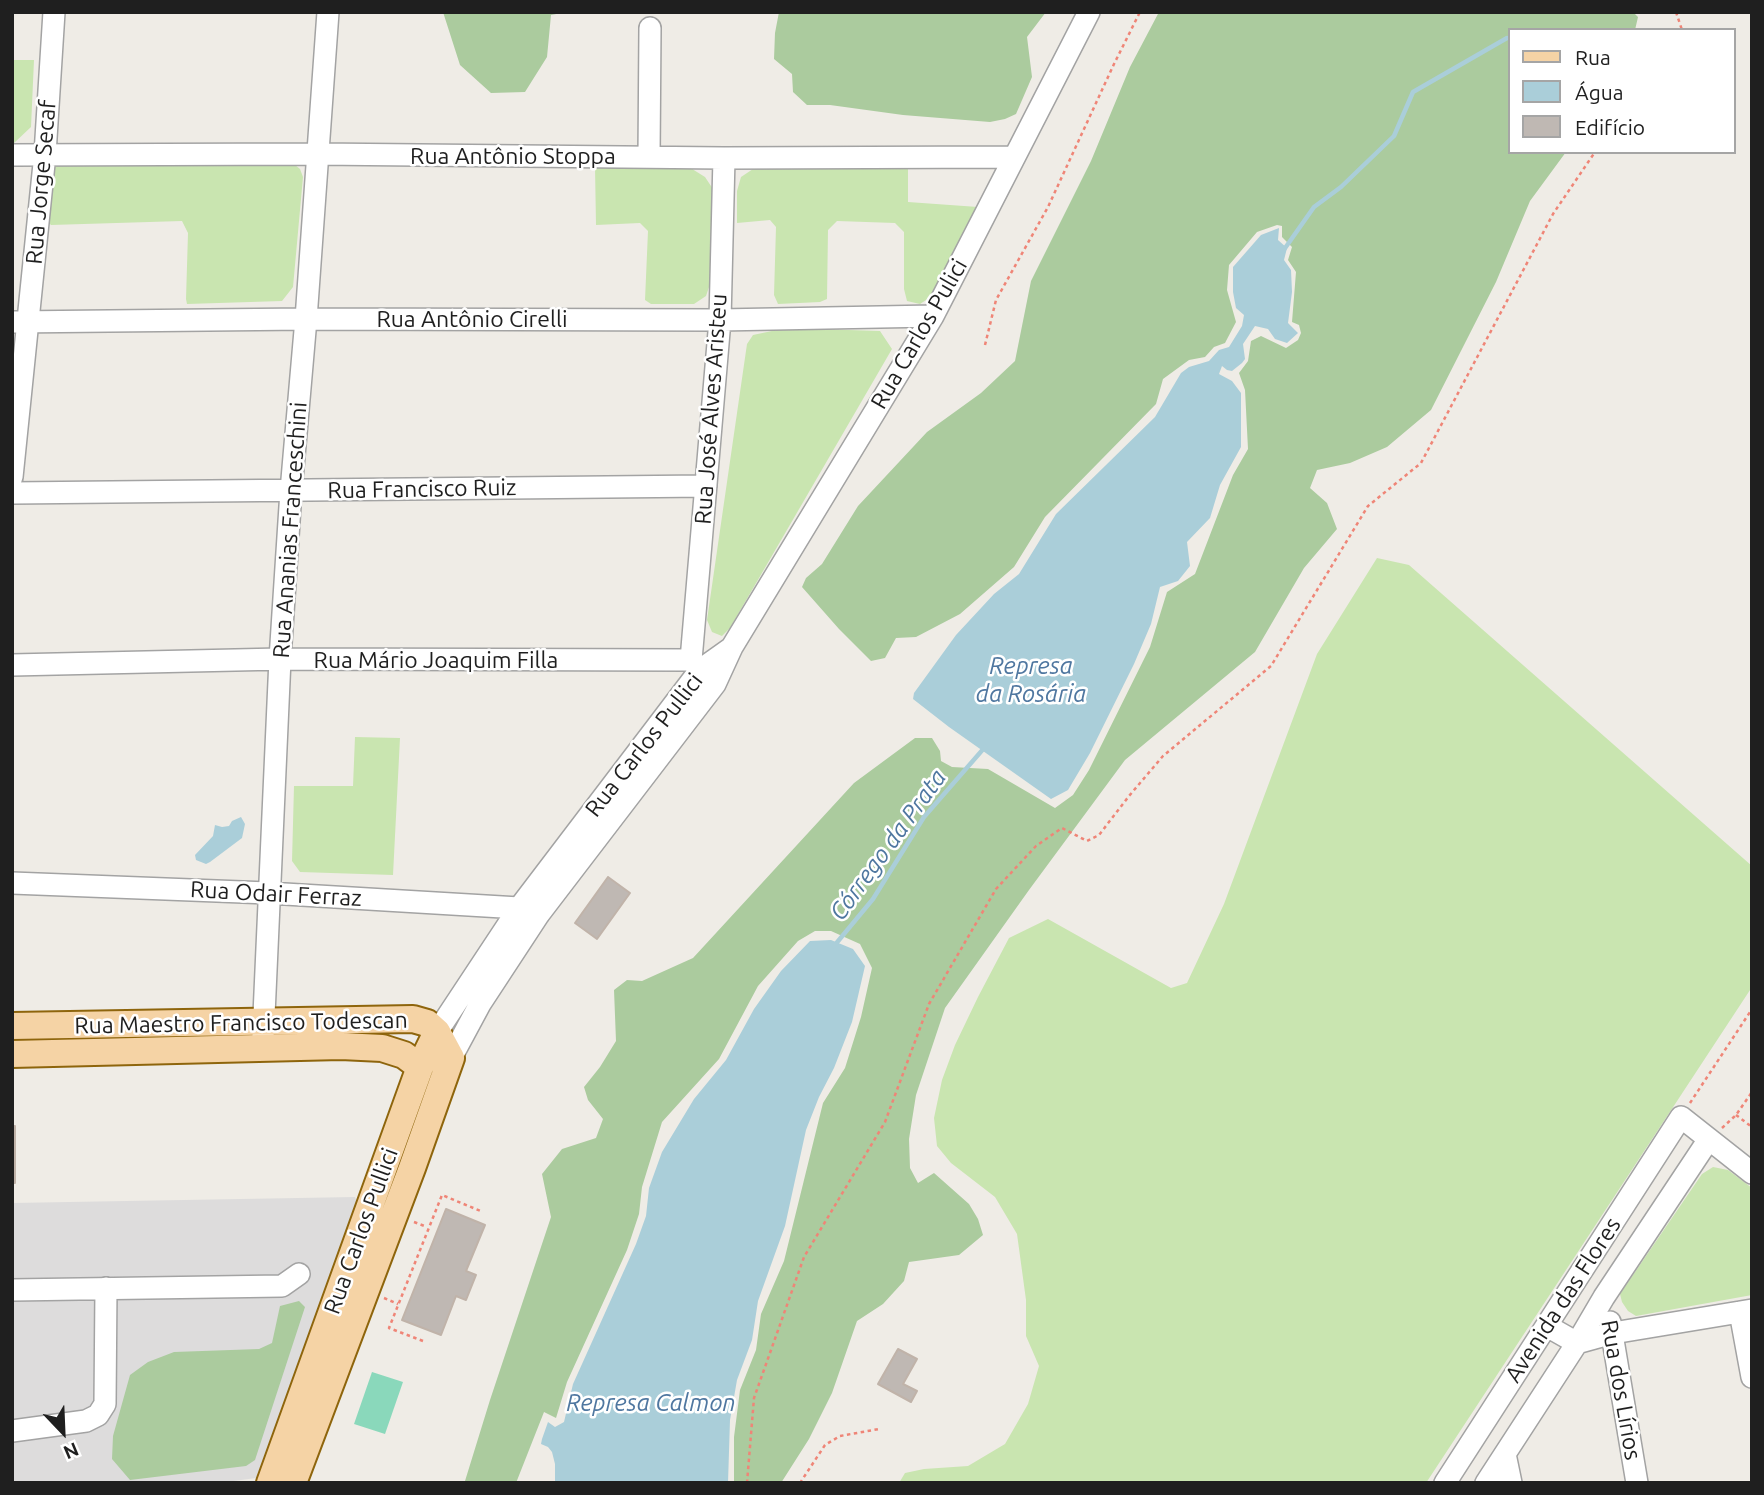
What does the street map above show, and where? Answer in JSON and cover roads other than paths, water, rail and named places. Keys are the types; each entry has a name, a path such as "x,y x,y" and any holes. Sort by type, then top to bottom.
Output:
{"main road":[{"name":"Rua Maestro Francisco Todescan","path":"12,1026 412,1019 426,1023 437,1032 451,1058"},
{"name":"Rua Carlos Pullici","path":"270,1483 420,1067 437,1032"},
{"name":"Rua Maestro Francisco Todescan","path":"12,1054 341,1046 382,1048 404,1055 420,1067"},
{"name":"Rua Carlos Pullici","path":"293,1483 451,1058"}],"street":[{"name":"Rua Jorge Secaf","path":"12,477 20,322 44,154 54,12"},
{"name":"Rua Ananias Franceschini","path":"263,1049 268,893 290,491 306,319 328,12"},
{"name":"Rua Carlos Pulici","path":"732,647 933,316 1089,12"},
{"path":"649,157 650,28"},
{"name":"Rua Antônio Stoppa","path":"12,155 1014,157"},
{"name":"Rua José Alves Aristeu","path":"702,671 706,486 720,320 724,158"},
{"name":"Rua Antônio Cirelli","path":"20,322 306,319 720,320 933,316"},
{"name":"Rua Francisco Ruiz","path":"12,493 706,486"},
{"name":"Rua Carlos Pullici","path":"437,1032 529,911 702,671 732,647"},
{"name":"Rua Mário Joaquim Filla","path":"12,665 280,659 702,671"},
{"name":"Rua Odair Ferraz","path":"12,883 268,893 529,911"},
{"name":"Rua Carlos Pullici","path":"451,1058 529,911"},
{"name":"Avenida das Flores","path":"1444,1483 1681,1117 1709,1139 1604,1297 1486,1483"},
{"path":"1709,1139 1752,1173"},
{"path":"12,1290 282,1286 299,1275"},
{"path":"12,1431 86,1421 98,1415 106,1404 106,1288"},
{"name":"Rua dos Lírios","path":"1604,1297 1613,1334 1637,1483"},
{"path":"1546,1326 1577,1343 1613,1334 1746,1311 1752,1377"},
{"path":"1505,1454 1511,1483"}],"water":[{"name":"Represa da Rosária","path":"1279,228 1278,240 1287,248 1284,260 1291,270 1292,292 1288,323 1298,333 1287,343 1275,339 1268,329 1255,326 1243,344 1245,359 1242,363 1232,371 1222,366 1219,374 1232,381 1241,393 1241,447 1220,485 1210,518 1187,542 1190,566 1178,581 1160,587 1151,624 1090,753 1068,790 1051,799 949,727 913,699 914,693 956,635 994,594 1019,574 1056,514 1155,417 1181,373 1189,367 1209,361 1219,350 1229,347 1242,326 1244,315 1236,308 1233,267 1261,235"},
{"path":"241,817 245,824 242,838 206,864 196,860 195,855 213,836 215,825 229,826 232,821"},
{"name":"Represa Calmon","path":"831,940 853,949 865,966 852,1022 806,1130 785,1226 758,1301 752,1340 737,1380 730,1420 728,1483 555,1483 552,1452 541,1444 542,1439 548,1422 555,1427 564,1422 573,1384 636,1244 646,1216 649,1188 662,1152 694,1099 726,1060 754,1009 781,971 810,941"}],"waterway":[{"name":"Córrego da Prata","path":"1283,251 1314,207 1341,187 1394,136 1413,92 1507,38"},
{"name":"Córrego da Prata","path":"834,946 873,899 924,817 985,747"}]}
